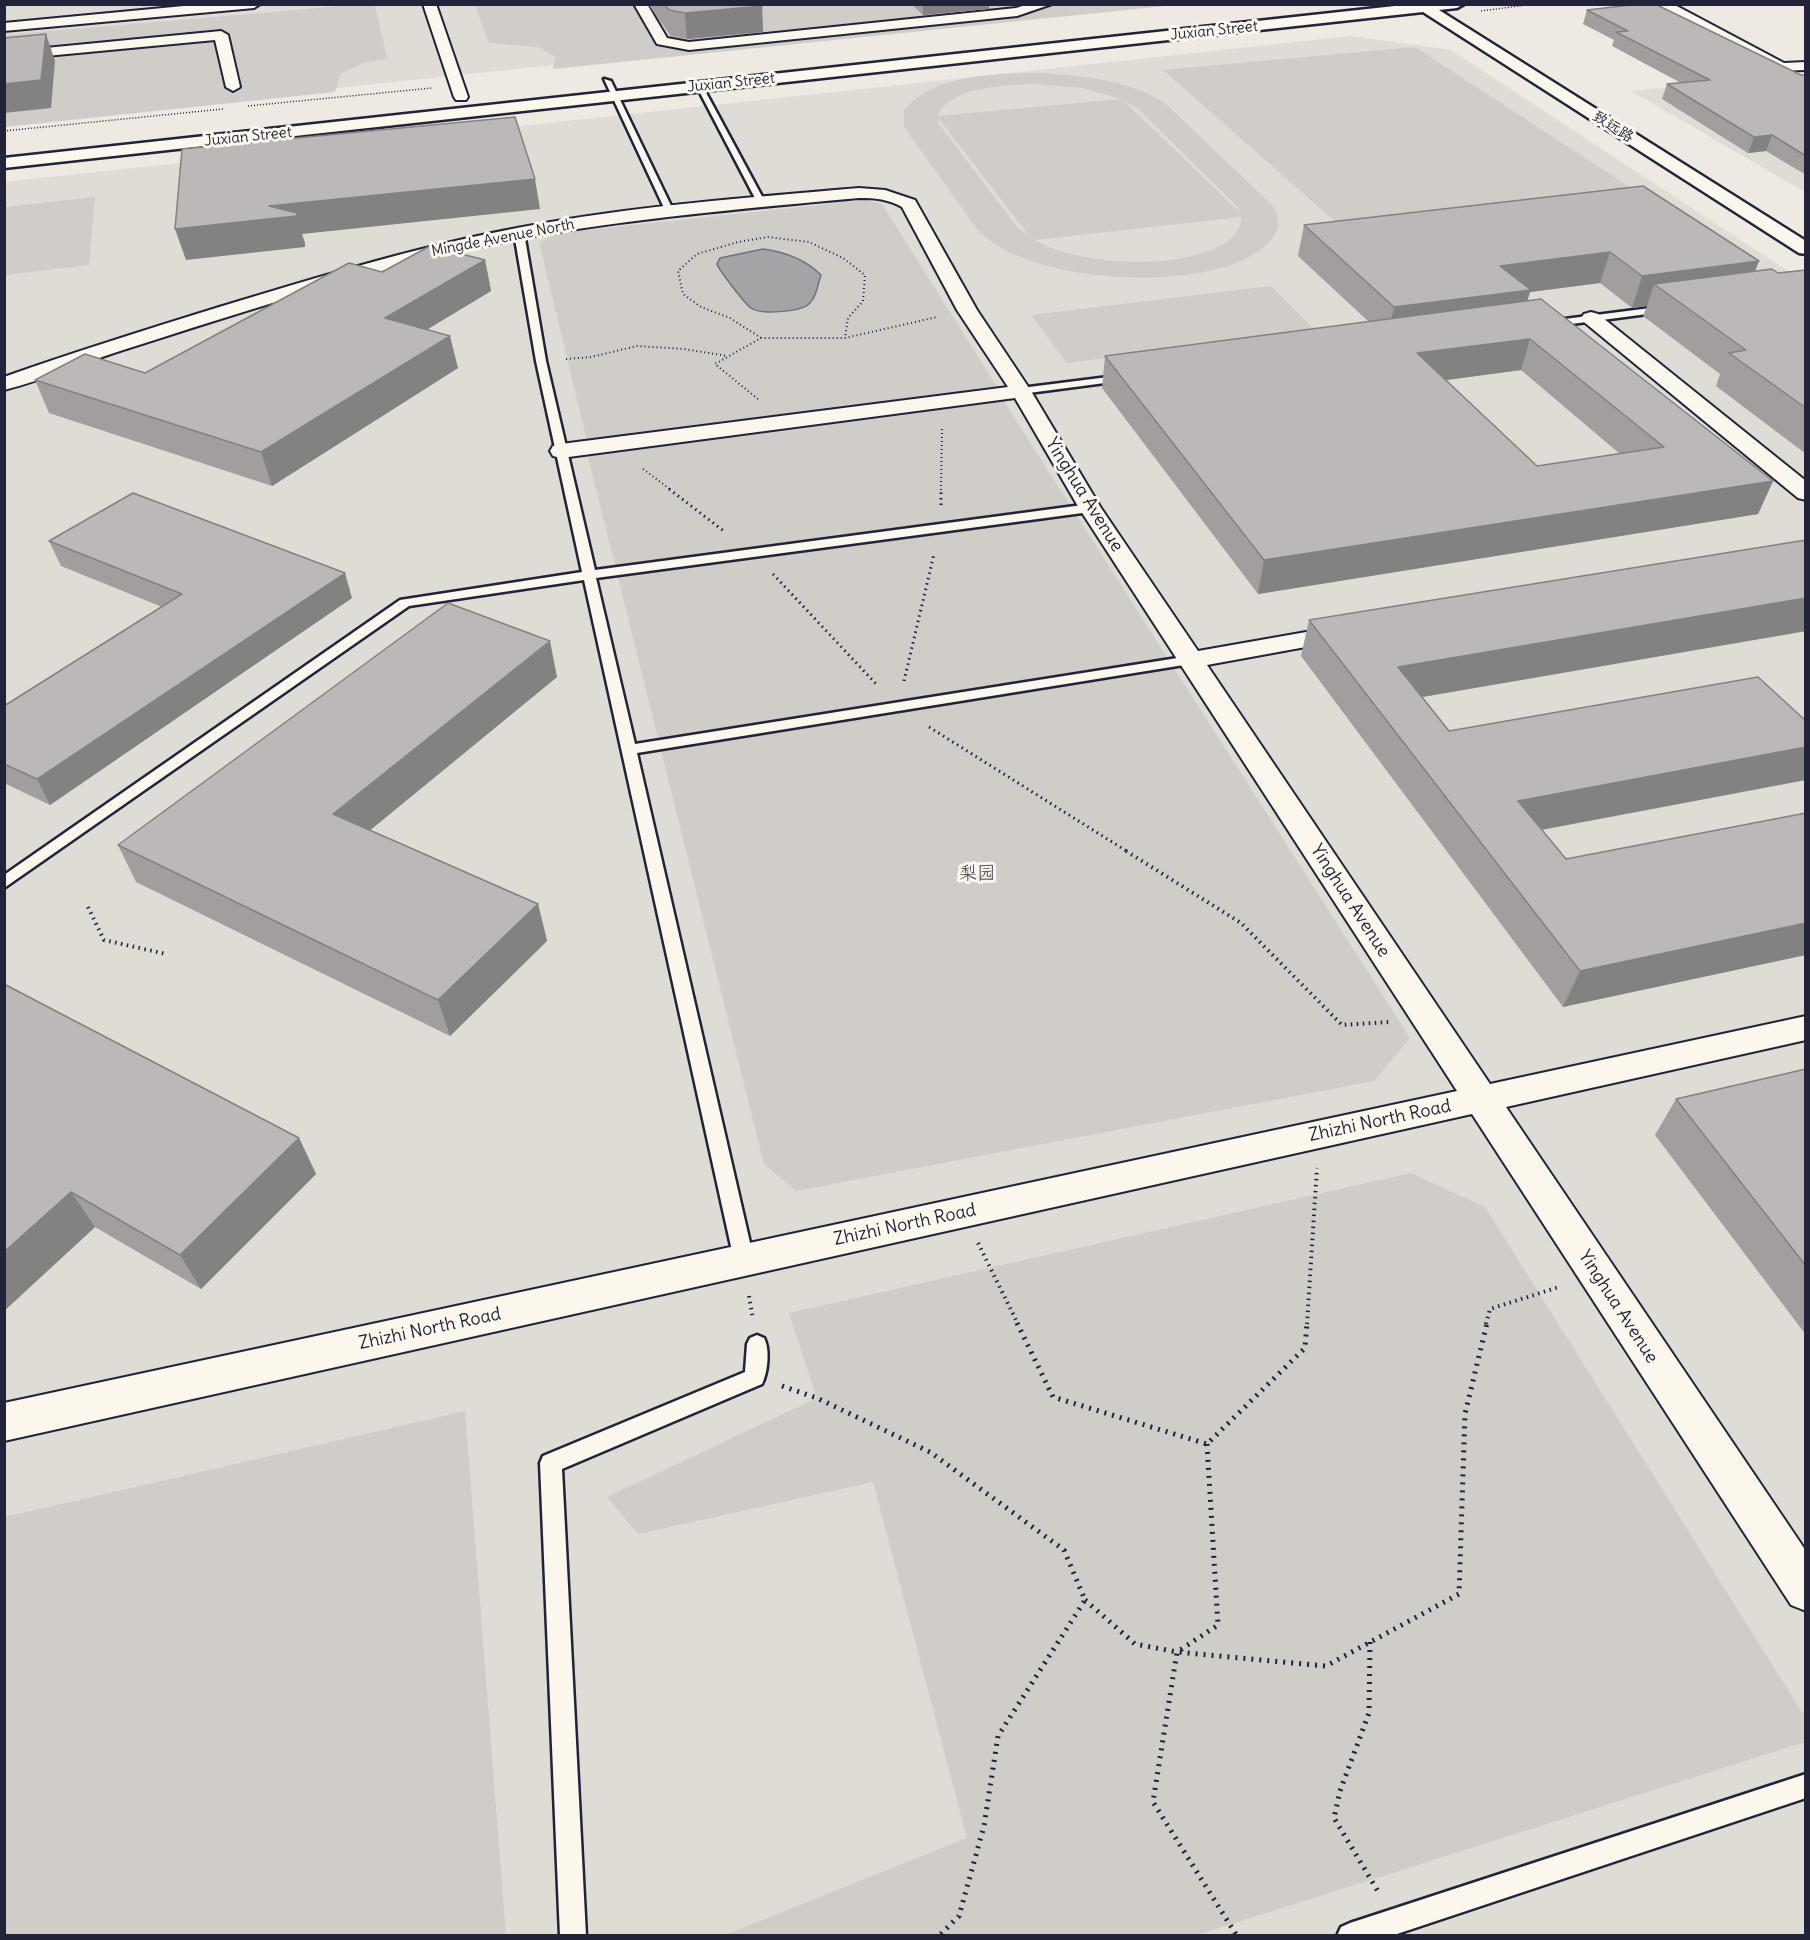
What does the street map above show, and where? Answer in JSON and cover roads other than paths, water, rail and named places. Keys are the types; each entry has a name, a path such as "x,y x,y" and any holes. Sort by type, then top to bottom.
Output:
{"main road":[{"name":"Juxian Street","path":"602,82 1327,4"},
{"name":"Juxian Street","path":"4,163 1457,4"},
{"name":"致远路","path":"1423,6 1806,249"}],"street":[{"path":"4,27 254,4"},
{"path":"429,4 461,97"},
{"path":"640,4 662,41 689,46 1017,12 1036,6"},
{"path":"1662,4 1782,68 1806,66"},
{"path":"16,16 31,25"},
{"path":"27,54 31,25"},
{"path":"4,56 221,35 233,87"},
{"name":"Mingde Avenue North","path":"4,384 71,359 301,288 408,257 519,233 584,222 669,212 870,193 898,196 909,204"},
{"name":"Yinghua Avenue","path":"909,204 968,310 1021,391 1090,508 1806,1590"},
{"path":"1591,318 1806,493"},
{"path":"561,451 1021,391"},
{"path":"1190,660 1365,630"},
{"name":"Zhizhi North Road","path":"4,1422 1806,1028"}],"lane":[{"path":"602,82 614,96 669,212"},
{"path":"699,87 761,202"},
{"path":"519,233 541,361 744,1260"},
{"path":"1532,326 1673,308"},
{"path":"1021,391 1140,376"},
{"path":"4,883 405,603 589,575 1090,508"},
{"path":"628,750 1190,660"},
{"path":"573,1935 551,1463 755,1377 757,1344"},
{"path":"1350,1935 1806,1786"}],"park label":[{"name":"梨园","path":"977,874"}]}
